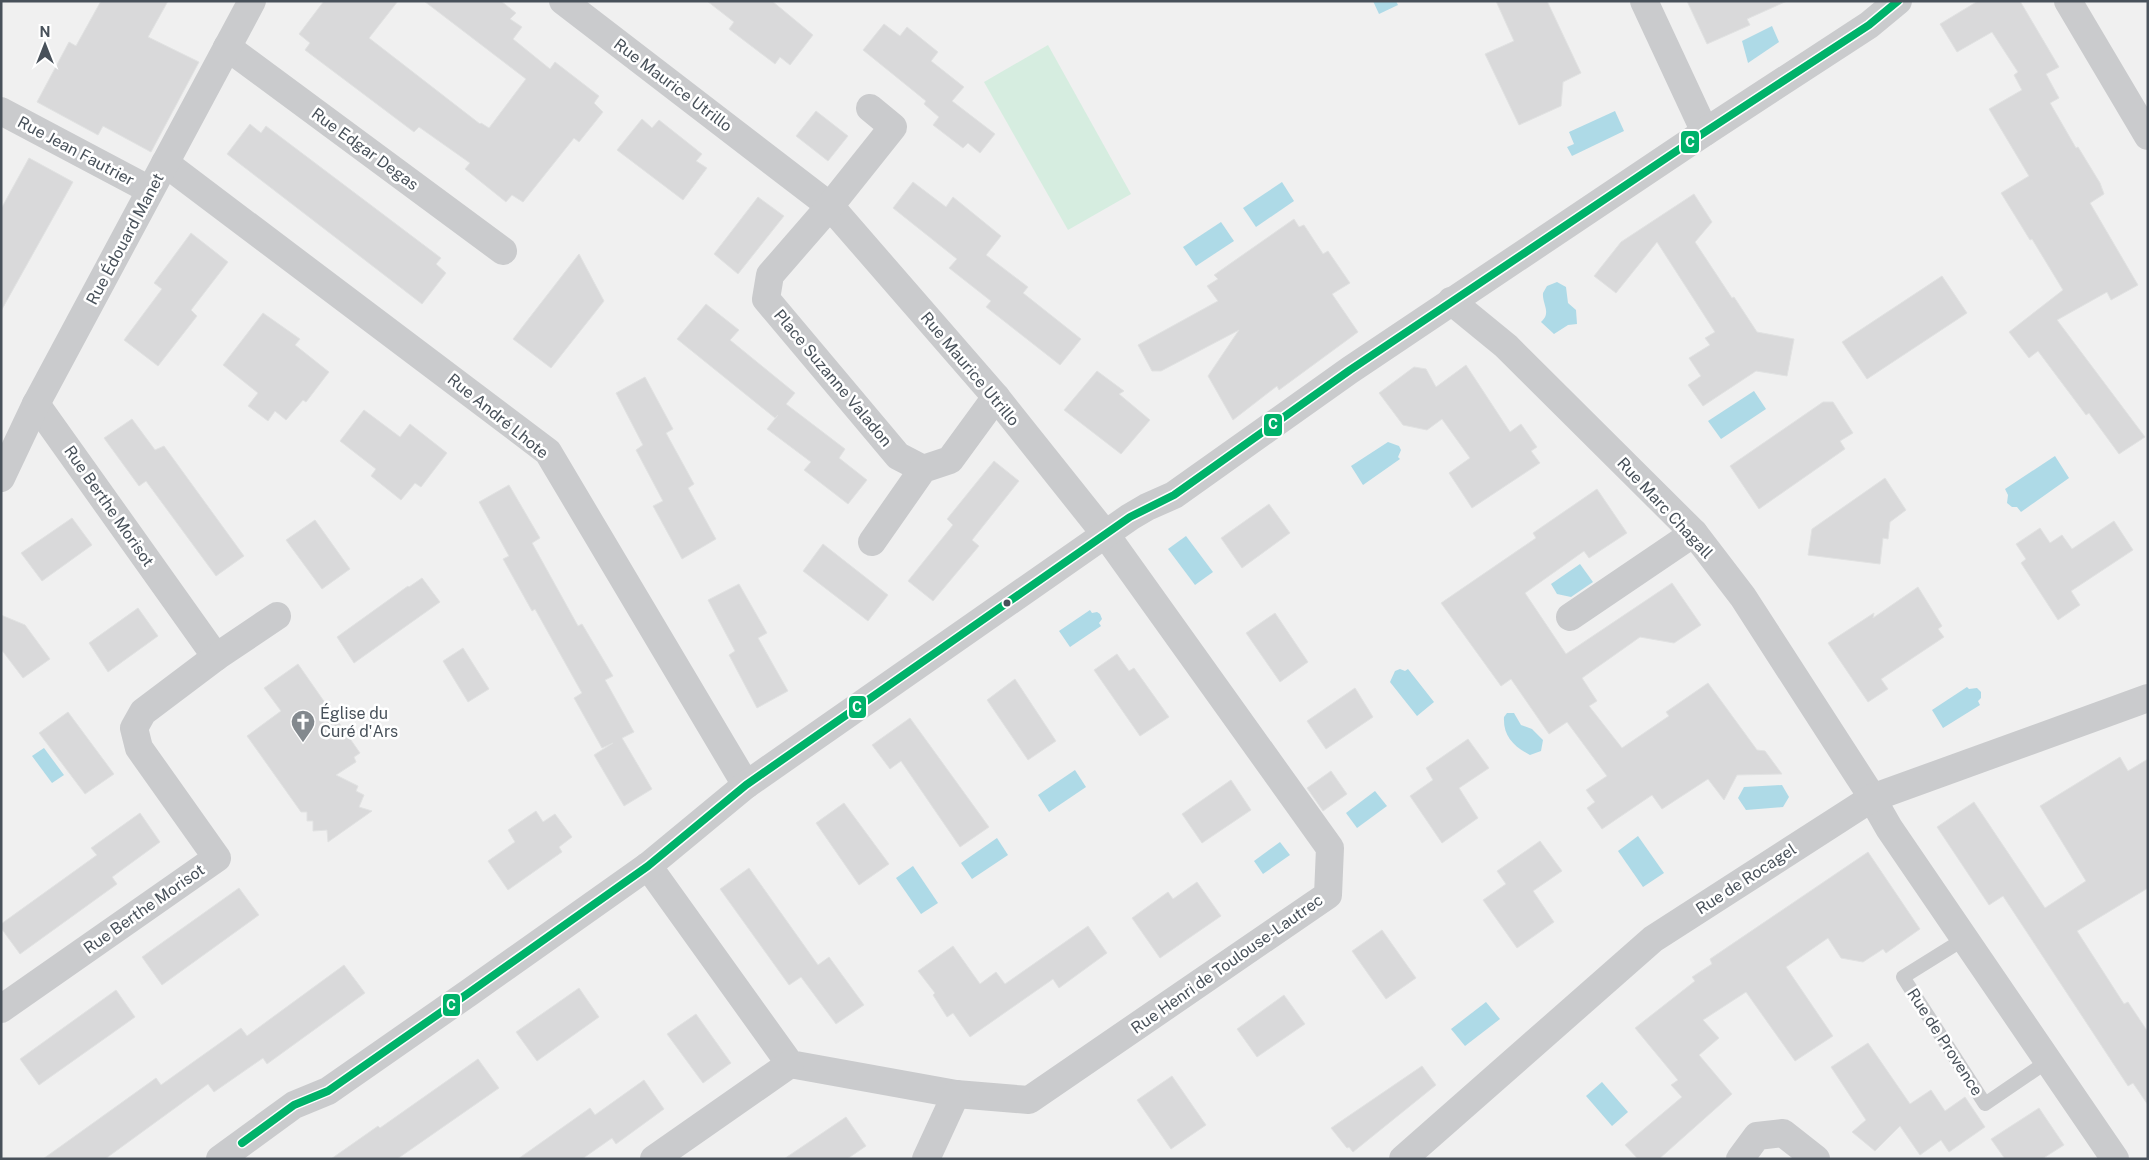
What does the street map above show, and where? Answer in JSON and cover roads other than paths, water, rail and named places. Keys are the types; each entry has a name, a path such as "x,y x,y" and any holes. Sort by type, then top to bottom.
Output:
{"street":[{"name":"Rue Édouard Manet","path":"1,478 10,434 36,404 252,1"},
{"name":"Rue Maurice Utrillo","path":"563,1 830,206 996,397 1106,535"},
{"path":"1644,1 1706,132"},
{"path":"238,1154 294,1105 328,1091 648,866 746,785 1147,507 1174,495 1195,481 1350,370 1451,301 1869,25 1898,1"},
{"path":"2068,1 2148,136"},
{"name":"Rue Edgar Degas","path":"227,47 503,251"},
{"path":"830,206 893,126 870,108"},
{"name":"Rue Jean Fautrier","path":"1,111 150,190"},
{"name":"Rue André Lhote","path":"165,163 548,452 746,785"},
{"name":"Place Suzanne Valadon","path":"830,206 770,275 766,299 898,456 923,469"},
{"name":"Rue Marc Chagall","path":"1451,301 1506,346 1694,533 1743,597 1872,798"},
{"path":"872,542 923,469 950,460 996,397"},
{"name":"Rue Berthe Morisot","path":"36,404 216,657"},
{"path":"1570,617 1694,533"},
{"name":"Rue Henri de Toulouse-Lautrec","path":"790,1064 956,1094 1029,1100 1328,895 1330,848 1106,535"},
{"name":"Rue Berthe Morisot","path":"1,1009 217,858 139,748 134,728 143,712 216,657 277,616"},
{"name":"Rue de Rocagel","path":"1403,1159 1653,939 1872,798 2148,698"},
{"path":"1872,798 1889,828 2115,1159"},
{"path":"648,866 790,1064 654,1159"},
{"path":"926,1159 956,1094"},
{"path":"1740,1159 1758,1136 1783,1133 1816,1159"}],"lane":[{"name":"Rue de Provence","path":"1964,939 1903,977 1985,1104 2048,1061"}],"water":[{"path":"1373,1 1396,1 1398,5 1379,14"},
{"path":"1772,26 1779,42 1748,63 1742,41"},
{"path":"1615,111 1624,131 1572,156 1567,147 1574,144 1569,132"},
{"path":"1282,182 1294,201 1256,227 1243,208"},
{"path":"1221,222 1234,241 1196,266 1183,247"},
{"path":"1557,282 1566,287 1568,303 1576,310 1577,324 1568,325 1554,334 1541,322 1546,315 1543,293 1547,286"},
{"path":"1754,391 1766,409 1721,439 1708,421"},
{"path":"1388,442 1399,446 1401,450 1398,457 1400,459 1363,485 1351,466"},
{"path":"2055,456 2069,478 2021,512 2017,507 2012,507 2007,503 2008,495 2005,489"},
{"path":"1186,536 1213,572 1195,585 1168,549"},
{"path":"1580,564 1593,582 1571,597 1557,594 1551,584"},
{"path":"1090,610 1092,613 1097,612 1100,614 1102,619 1099,623 1101,626 1070,647 1059,631"},
{"path":"1400,669 1405,671 1408,669 1434,702 1417,716 1390,682 1395,671"},
{"path":"1967,687 1969,689 1977,688 1981,692 1981,698 1978,701 1980,705 1943,728 1932,710"},
{"path":"1507,713 1514,713 1521,725 1532,729 1543,740 1541,751 1530,755 1510,740 1504,724 1504,717"},
{"path":"44,748 64,775 52,783 32,756"},
{"path":"1075,770 1086,787 1049,812 1038,795"},
{"path":"1782,785 1789,797 1783,807 1746,810 1738,798 1744,787"},
{"path":"1375,791 1387,806 1357,828 1346,813"},
{"path":"1638,836 1664,873 1643,887 1618,851"},
{"path":"997,838 1008,855 972,879 961,863"},
{"path":"1280,842 1290,855 1263,874 1254,861"},
{"path":"913,866 938,903 921,914 896,878"},
{"path":"1486,1002 1500,1019 1465,1046 1451,1029"},
{"path":"1602,1082 1628,1112 1612,1126 1586,1096"}],"place":[{"name":"Église du Curé d'Ars","path":"303,743"}]}
